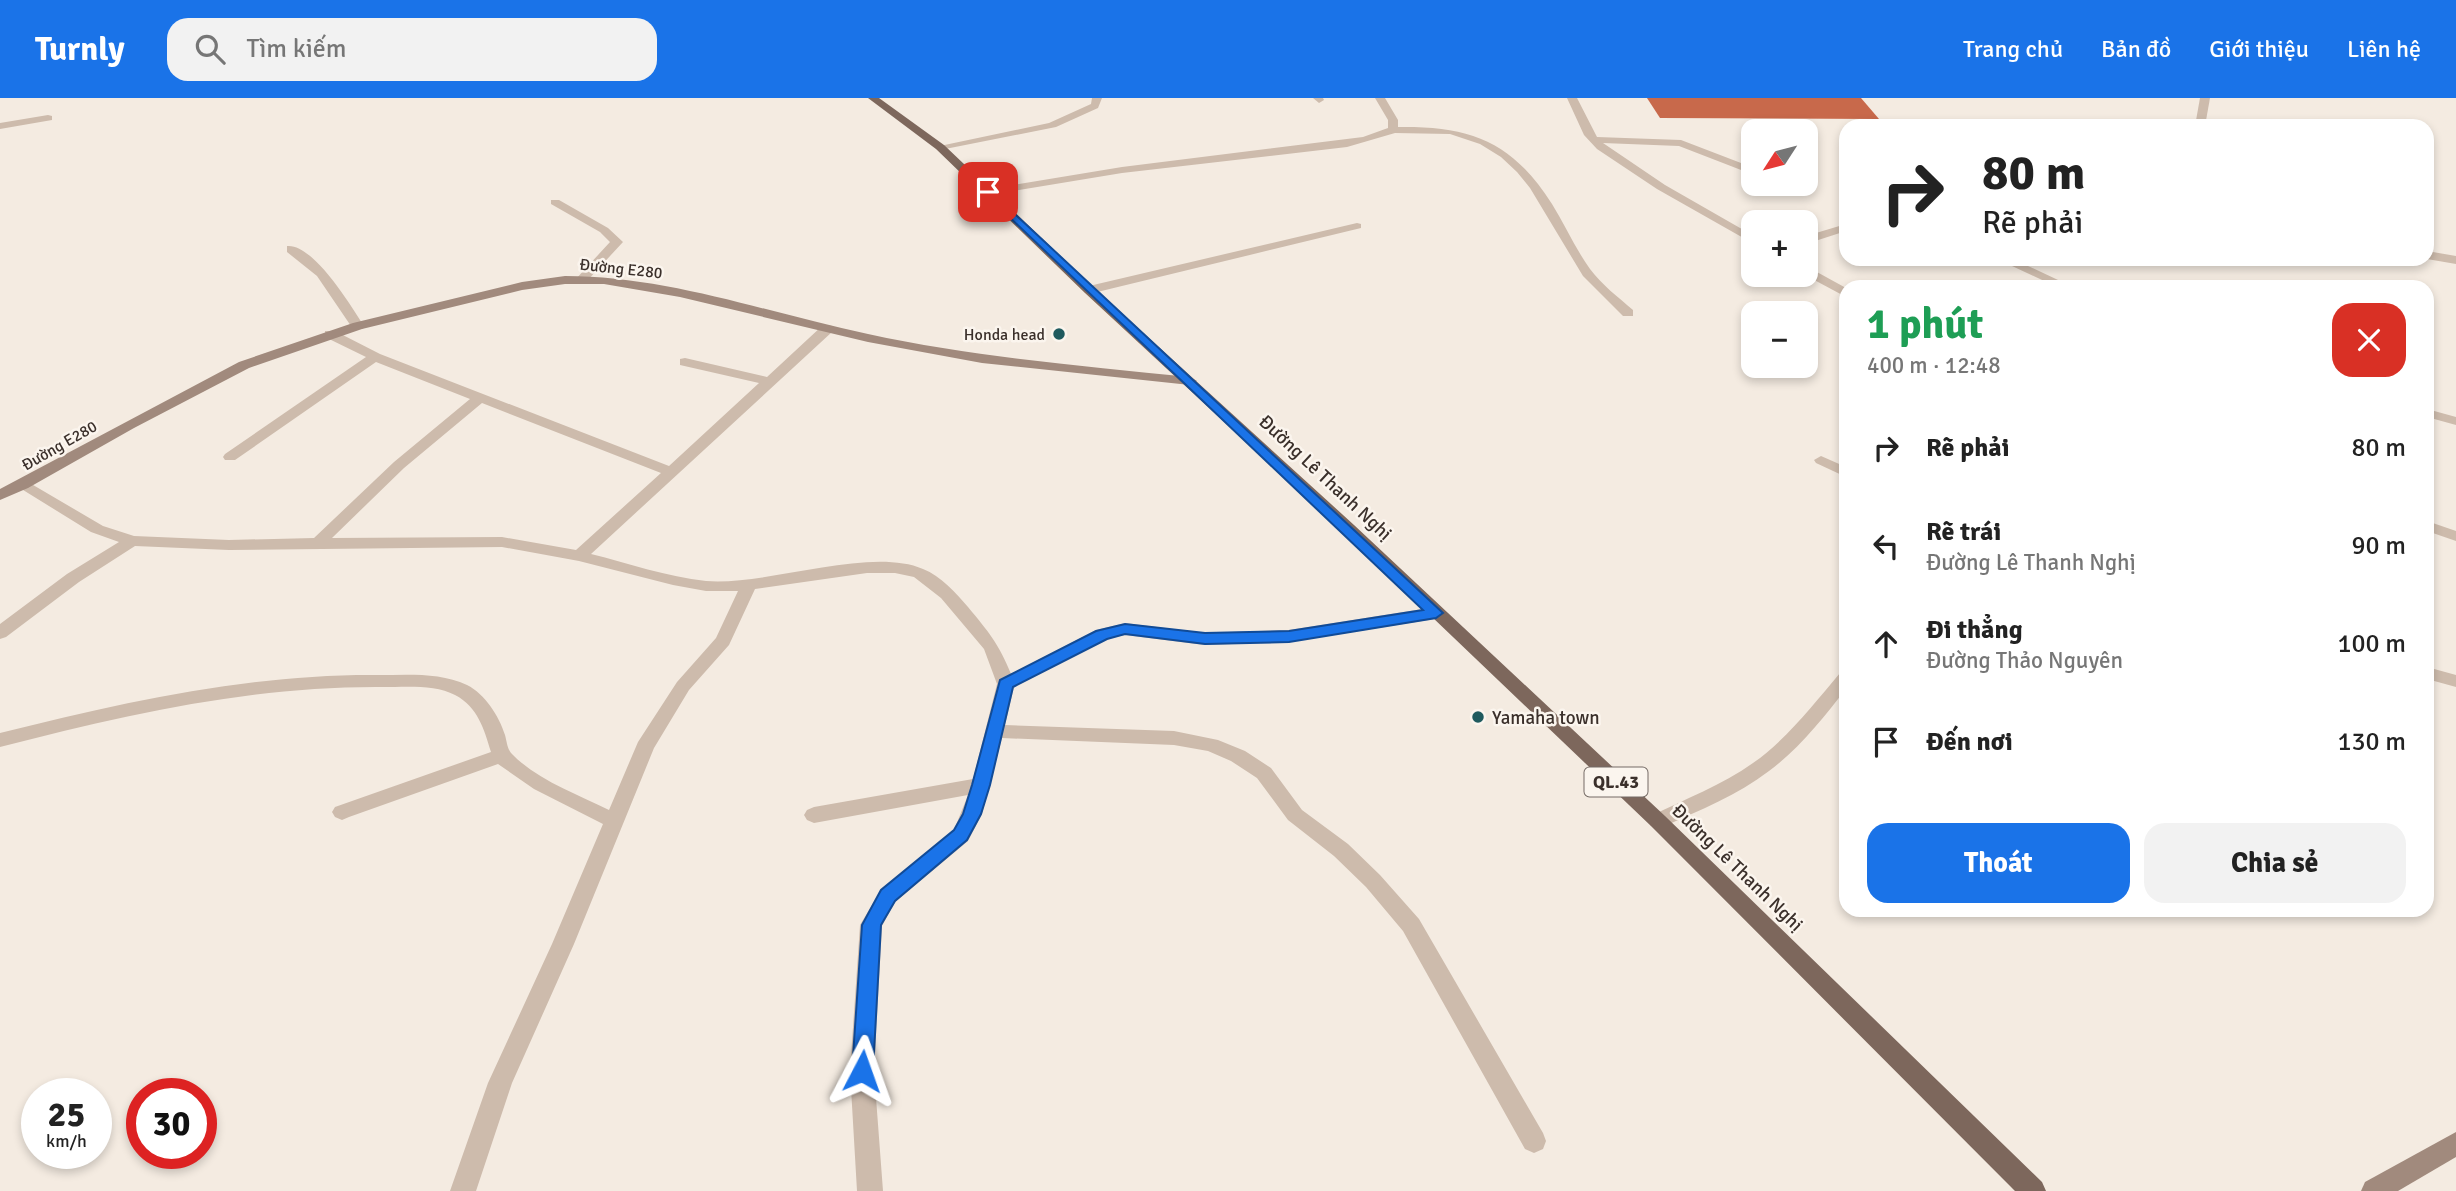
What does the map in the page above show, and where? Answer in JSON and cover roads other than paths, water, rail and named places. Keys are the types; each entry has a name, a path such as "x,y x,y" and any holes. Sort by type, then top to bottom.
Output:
{"main road":[{"name":"QL.43","path":"873,98 940,147 1089,290 1190,381"},
{"name":"Đường E280","path":"0,495 244,365 358,326 522,286 581,280 604,280 680,293 827,328 982,359 1190,381"},
{"name":"Đường Lê Thanh Nghị","path":"1190,381 1658,821 2033,1191"},
{"path":"2374,1191 2456,1144"}],"street":[{"path":"940,147 1052,125 1095,106 1097,98"},
{"path":"1380,98 1393,120 1393,130"},
{"path":"1572,98 1589,135 1594,140 1661,187 1741,233"},
{"path":"2201,119 2205,98"},
{"path":"0,126 48,118"},
{"path":"988,192 1160,164 1335,144 1385,135 1393,130 1455,132 1483,142 1514,162 1538,189 1593,280 1628,313"},
{"path":"1594,140 1681,143 1741,167"},
{"path":"555,202 604,230 617,242 581,280"},
{"path":"1089,290 1357,226"},
{"path":"1818,236 1839,229"},
{"path":"291,249 321,274 358,326"},
{"path":"2434,256 2456,260"},
{"path":"2019,266 2051,280"},
{"path":"1818,277 1839,289"},
{"path":"579,556 827,328"},
{"path":"330,334 375,358 671,472"},
{"path":"230,457 375,358"},
{"path":"685,362 771,382"},
{"path":"317,544 399,465 480,398"},
{"path":"2434,415 2456,421"},
{"path":"1821,460 1839,469"},
{"path":"23,485 97,529 132,541 229,545 502,542 579,556 706,586 749,585 867,568 895,568 919,573 947,594 992,647 1006,684 981,785 972,814 961,835 888,896 872,925 862,1071 870,1191"},
{"path":"2434,529 2456,537"},
{"path":"0,633 46,596 132,541"},
{"path":"463,1191 500,1083 563,944 645,747 683,686 723,641 749,585"},
{"path":"1006,684 1102,634 1125,629 1205,639 1289,636 1436,613"},
{"path":"2434,675 2456,681"},
{"path":"0,740 177,697 233,689 357,680 431,682 459,689 476,701 494,731 502,755 519,771 614,821"},
{"path":"1658,821 1737,783 1773,759 1800,733 1839,686"},
{"path":"996,730 1174,738 1211,745 1238,756 1264,774 1295,815 1341,850 1411,925 1534,1141"},
{"path":"342,812 502,755"},
{"path":"814,815 981,785"}],"place":[{"name":"Honda head","path":"1059,334"},
{"name":"Yamaha town","path":"1478,717"}]}
